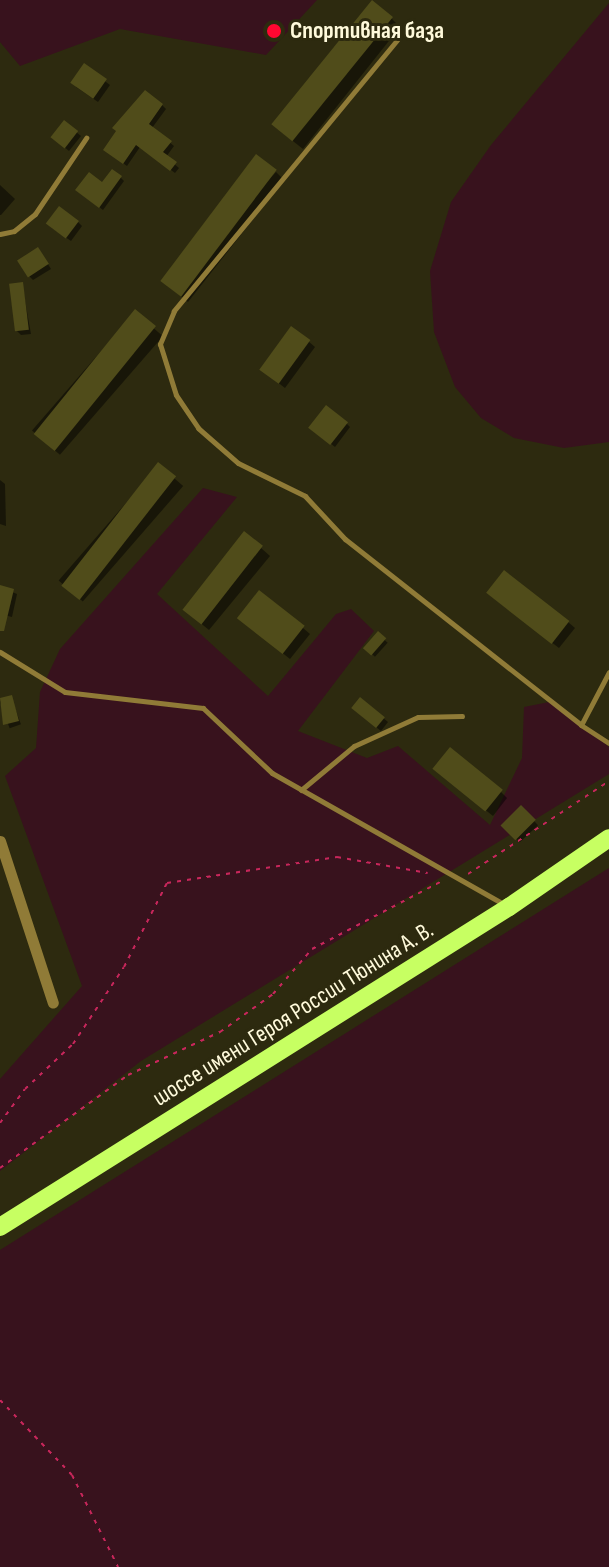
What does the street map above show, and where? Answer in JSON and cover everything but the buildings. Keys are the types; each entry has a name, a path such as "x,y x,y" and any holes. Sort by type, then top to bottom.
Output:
{"main road":[{"name":"шоссе имени Героя России Тюнина А. В.","path":"0,1227 509,907 609,838"}],"street":[{"path":"0,841 53,1003"}],"lane":[{"path":"397,40 174,311 160,344 176,395 198,428 238,463 305,496 345,539 581,725 609,743"},
{"path":"0,234 14,231 35,214 86,138"},
{"path":"0,652 65,692 203,708 272,773 509,907"},
{"path":"581,725 609,672"},
{"path":"301,790 354,746 418,717 462,716"}],"path":[{"path":"460,879 609,781"},
{"path":"0,1123 25,1089 73,1044 124,967 167,883 337,857 450,877 312,949 273,994 220,1032 128,1075 0,1168"},
{"path":"0,1400 72,1475 118,1567"}],"shaded area":[{"path":"0,0 317,0 266,55 120,29 20,66 0,42"},
{"path":"609,3 609,442 564,448 514,438 481,418 455,387 434,332 430,271 451,202 491,145"},
{"path":"203,488 237,497 157,594 268,696 336,614 351,609 374,631 298,731 367,758 398,746 490,825 522,758 524,707 554,701 609,747 609,774 141,1061 0,1171 0,1079 82,986 5,776 36,748 40,692 60,649"},
{"path":"609,868 609,1567 0,1567 0,1250"}],"place":[{"name":"Спортивная база","path":"274,31"}]}
